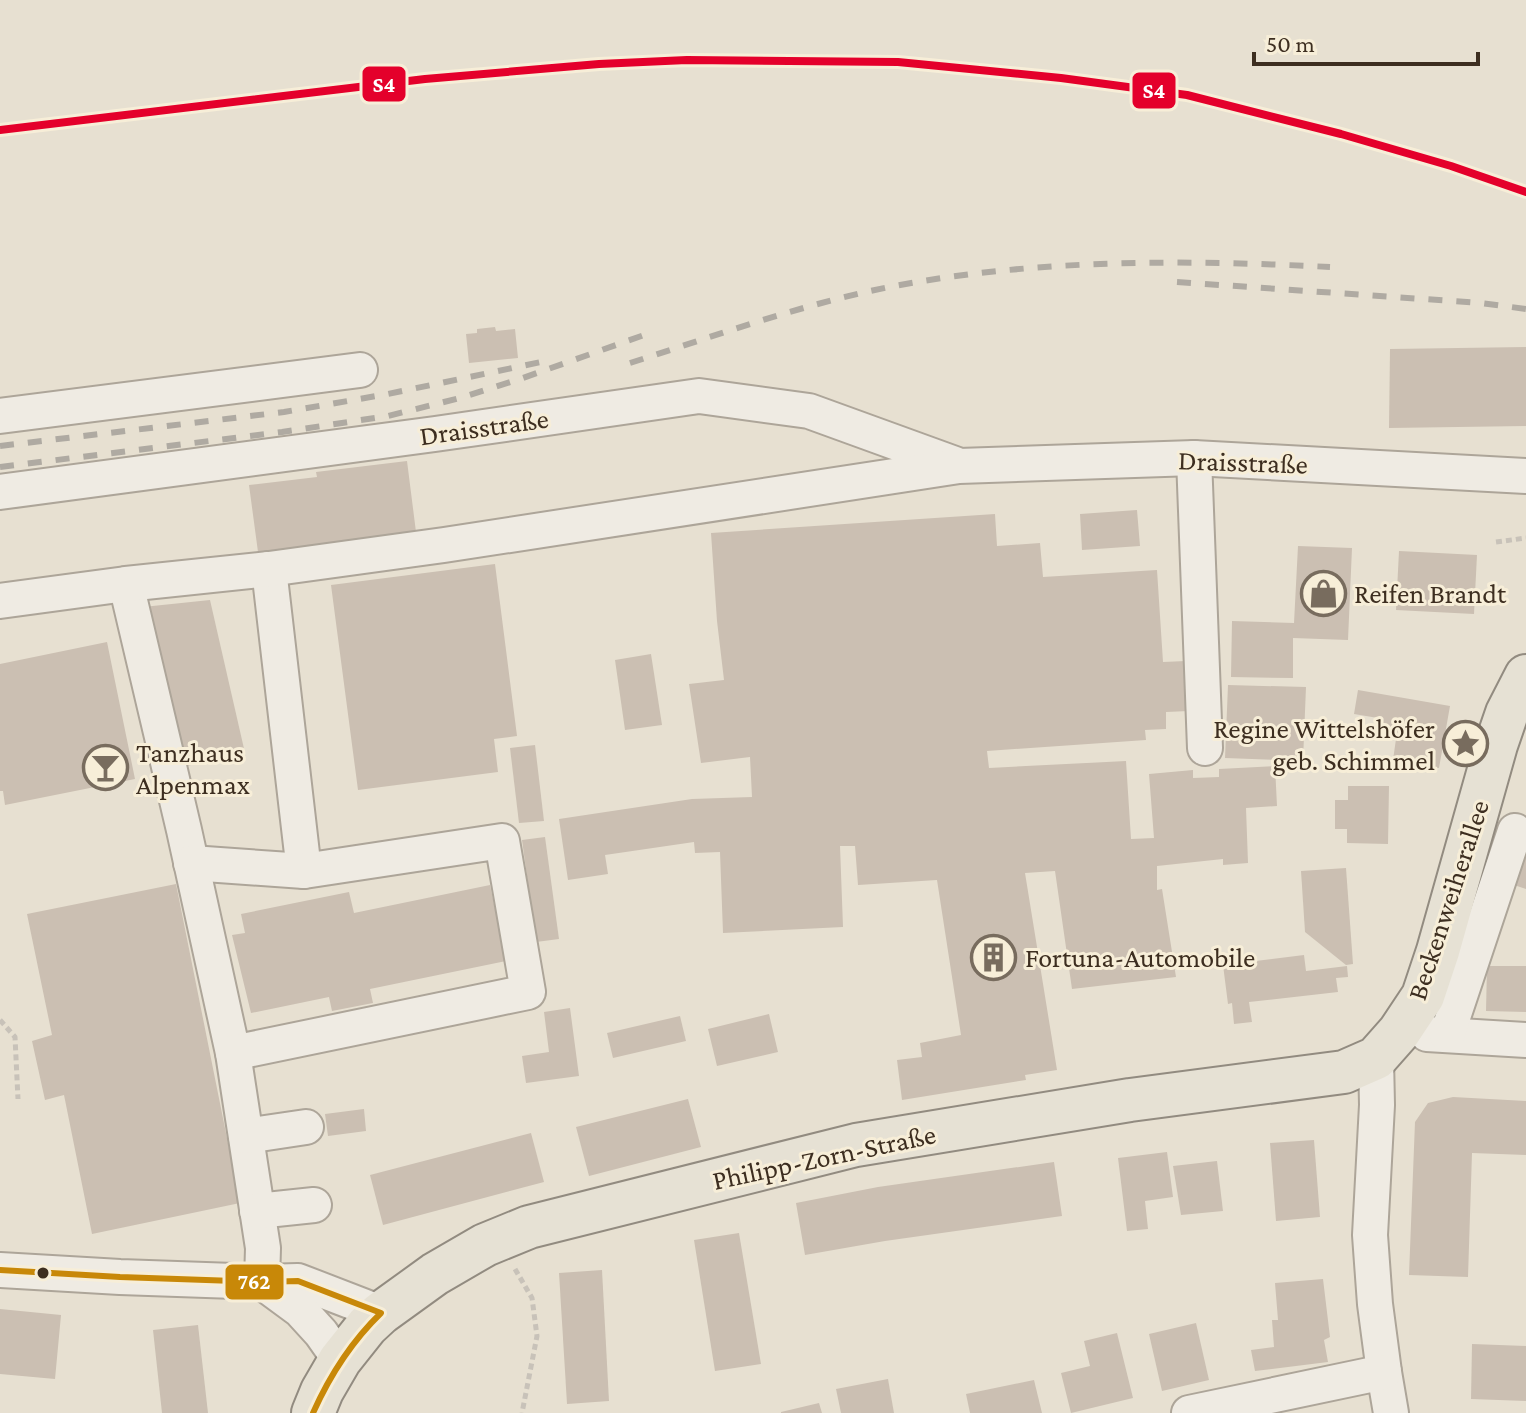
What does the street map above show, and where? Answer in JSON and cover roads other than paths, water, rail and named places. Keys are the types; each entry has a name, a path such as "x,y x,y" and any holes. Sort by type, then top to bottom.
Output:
{"main road":[{"name":"Beckenweiherallee","path":"1388,1045 1423,996 1496,745 1507,713 1526,676"},
{"name":"Philipp-Zorn-Straße","path":"313,1413 340,1360 381,1313 435,1274 485,1245 529,1227 856,1145 1130,1100 1344,1072 1388,1045"}],"street":[{"path":"0,416 360,370"},
{"name":"Draisstraße","path":"0,492 420,437 699,396 809,411 959,466"},
{"path":"1194,458 1205,748"},
{"name":"Draisstraße","path":"0,601 444,545 959,466 1194,458 1526,476"},
{"path":"269,569 304,871"},
{"path":"126,584 233,1053 263,1248 262,1282"},
{"path":"1447,1035 1515,831"},
{"path":"191,863 304,871 502,841 528,992 233,1053"},
{"path":"1391,1413 1375,1304 1370,1235 1377,1105 1388,1045 1447,1035 1526,1040"},
{"path":"246,1136 306,1127"},
{"path":"257,1211 314,1205"},
{"path":"0,1270 61,1275 298,1281 381,1313"},
{"path":"262,1282 300,1310 340,1360"},
{"path":"1189,1413 1384,1372"}],"railway":[{"path":"630,363 844,297 968,274 1123,263 1330,267"},
{"path":"1177,282 1481,303 1526,309"},
{"path":"0,467 388,416 460,398 647,334"},
{"path":"0,446 284,412 541,362"}],"place":[{"name":"Reifen Brandt","path":"1323,593"},
{"name":"Regine Wittelshöfer geb. Schimmel","path":"1466,744"},
{"name":"Tanzhaus Alpenmax","path":"105,768"},
{"name":"Fortuna-Automobile","path":"994,957"}]}
